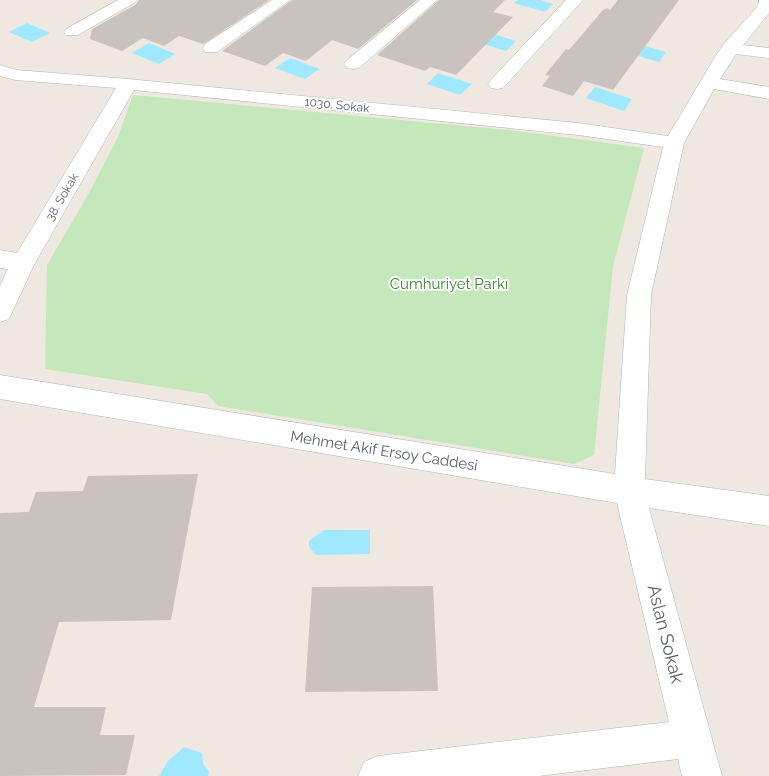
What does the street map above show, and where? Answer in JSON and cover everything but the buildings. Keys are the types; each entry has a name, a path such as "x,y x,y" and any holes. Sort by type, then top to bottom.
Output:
{"street":[{"path":"72,32 130,0"},
{"path":"211,48 282,0"},
{"path":"353,64 429,0"},
{"path":"497,84 575,0"},
{"name":"Aslan Sokak","path":"702,776 629,491 639,295 674,143 730,48 766,7 768,0"},
{"path":"730,48 769,53"},
{"name":"1030. Sokak","path":"0,70 15,75 128,84 578,129 674,143"},
{"path":"709,83 769,93"},
{"name":"38. Sokak","path":"0,312 23,263 128,84"},
{"path":"0,259 23,263"},
{"name":"Mehmet Akif Ersoy Caddesi","path":"0,387 629,491 769,511"},
{"path":"378,776 693,738"}],"green space":[{"name":"Cumhuriyet Parkı","path":"133,95 517,131 644,148 613,266 594,455 574,464 218,406 207,394 45,369 47,265 90,191 118,137"}],"water":[{"path":"518,0 540,0 553,4 545,12 514,3"},
{"path":"27,23 50,33 32,42 9,32"},
{"path":"484,31 516,41 506,51 474,41"},
{"path":"631,42 666,52 659,62 624,52"},
{"path":"149,43 175,54 159,64 132,53"},
{"path":"290,58 319,69 305,79 275,68"},
{"path":"438,73 472,84 460,95 427,84"},
{"path":"595,87 632,99 624,111 586,98"},
{"path":"324,530 370,530 370,554 316,555 309,547 309,541"},
{"path":"184,747 202,753 203,764 209,772 208,776 159,776 168,761"}]}
